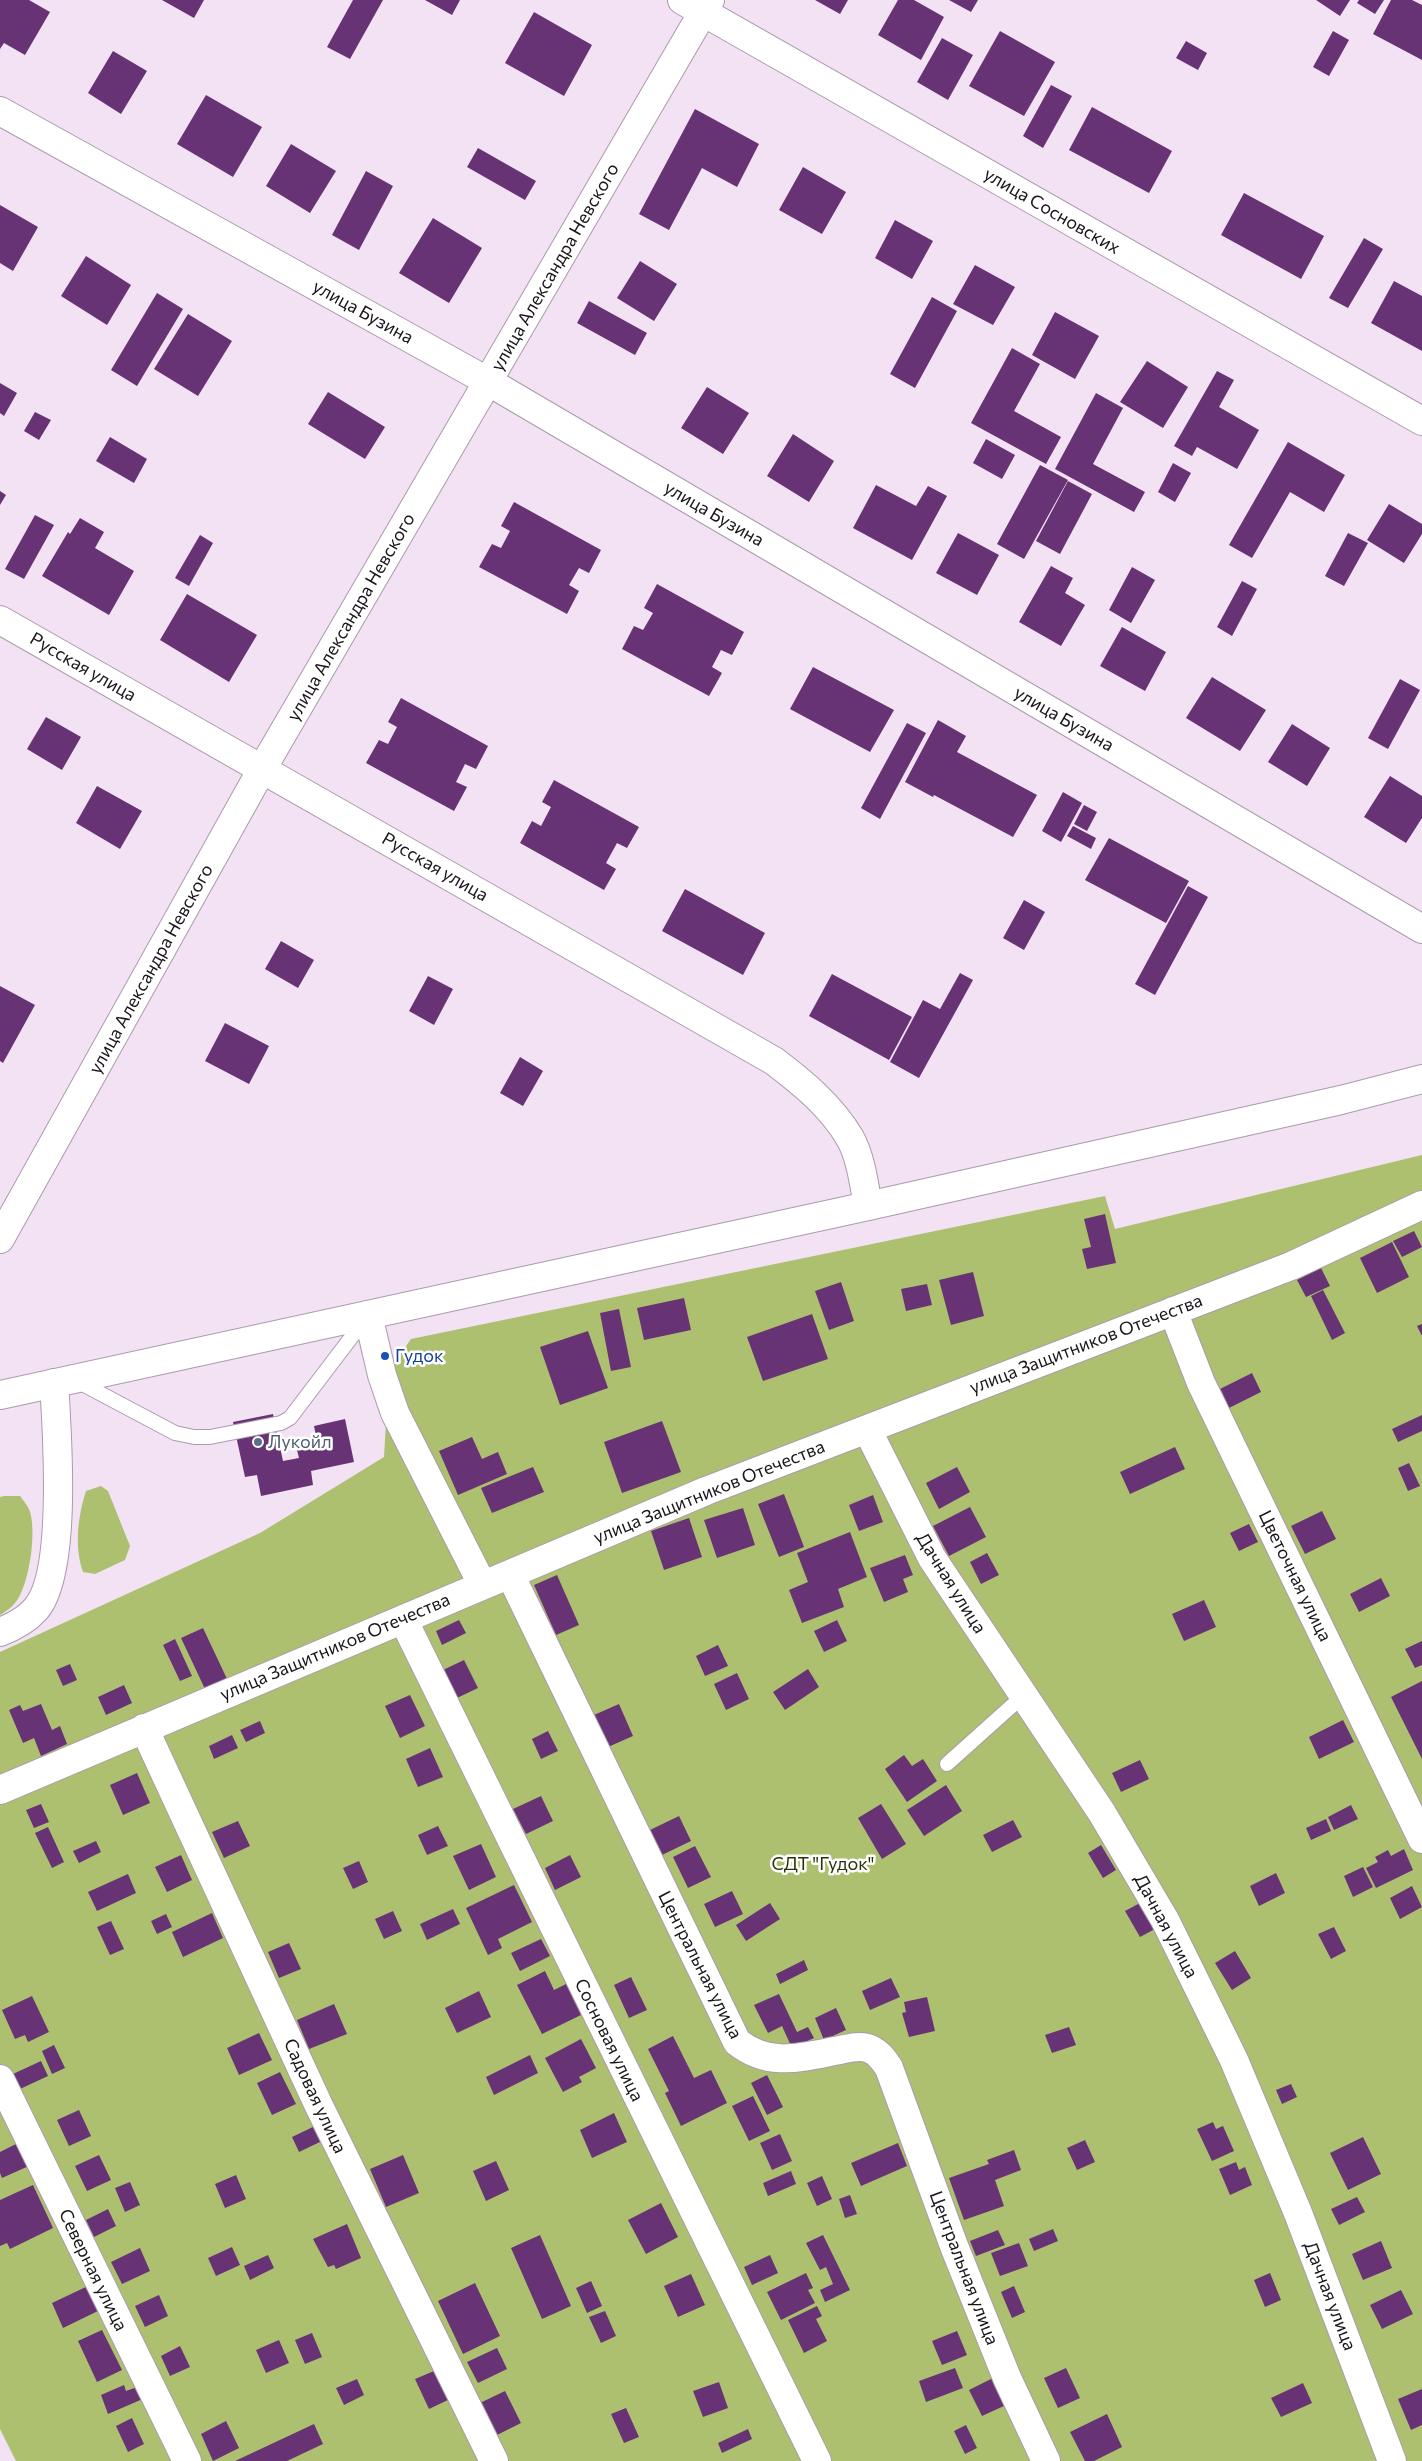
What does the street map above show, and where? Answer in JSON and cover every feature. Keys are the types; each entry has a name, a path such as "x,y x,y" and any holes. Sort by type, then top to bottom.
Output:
{"street":[{"name":"улица Александра Невского","path":"0,1239 262,769 489,382 698,4"},
{"name":"улица Сосновских","path":"698,4 1422,421"},
{"name":"улица Бузина","path":"0,111 489,382 1422,929"},
{"name":"Русская улица","path":"0,620 774,1061 825,1104 850,1139 860,1165 868,1206"},
{"path":"0,1395 868,1206 1297,1110 1422,1079"},
{"name":"улица Защитников Отечества","path":"0,1790 482,1584 510,1574 706,1491 1291,1266 1422,1205"},
{"name":"Цветочная улица","path":"1173,1311 1201,1383 1422,1839"},
{"path":"368,1315 382,1375 395,1413 482,1584"},
{"path":"0,1632 15,1626 37,1609 51,1577 57,1531 63,1381"},
{"name":"Дачная улица","path":"867,1429 932,1558 1102,1813 1165,1920 1234,2060 1298,2213 1392,2461"},
{"name":"Центральная улица","path":"510,1574 737,2042 748,2051 776,2059 795,2058 859,2047 870,2048 882,2057 889,2068 958,2255 1007,2378 1046,2461"},
{"name":"Сосновая улица","path":"402,1619 817,2461"},
{"name":"Садовая улица","path":"144,1728 319,2106 494,2461"},
{"name":"Северная улица","path":"0,2079 187,2461"}],"lane":[{"path":"63,1381 175,1433 194,1437 210,1437 281,1423 290,1418 368,1315"},
{"path":"947,1764 1024,1695"}],"green space":[{"name":"СДТ \"Гудок\"","path":"1422,1155 1422,2461 16,2461 0,2429 0,1652 260,1533 384,1457 389,1370 411,1339 1105,1196 1115,1229"},
{"path":"101,1486 108,1491 130,1546 125,1560 95,1574 83,1572 80,1562 78,1531 86,1491"},
{"path":"20,1496 29,1509 32,1539 30,1563 21,1593 12,1606 0,1615 0,1497"}],"building":[{"path":"0,0 29,0 50,12 25,55 4,43 0,49"},
{"path":"162,0 204,0 194,18"},
{"path":"353,0 383,0 350,59 327,47"},
{"path":"425,0 460,0 452,15"},
{"path":"815,0 848,0 840,14"},
{"path":"898,0 914,0 944,17 921,60 878,35"},
{"path":"949,0 978,0 971,12"},
{"path":"1316,0 1350,0 1340,16"},
{"path":"1359,0 1384,0 1375,14 1357,3"},
{"path":"1391,0 1412,0 1422,5 1422,60 1373,34"},
{"path":"534,12 592,45 564,96 505,63"},
{"path":"1000,31 1055,62 1024,116 969,86"},
{"path":"1333,31 1349,40 1329,76 1313,67"},
{"path":"942,38 973,55 948,100 917,82"},
{"path":"1186,41 1207,53 1198,70 1176,58"},
{"path":"113,51 147,71 121,114 88,93"},
{"path":"1051,85 1072,96 1043,148 1023,136"},
{"path":"206,95 262,127 233,177 177,144"},
{"path":"1092,107 1172,151 1149,193 1069,150"},
{"path":"695,109 759,144 737,187 702,168 669,230 639,214"},
{"path":"291,144 336,171 310,213 266,186"},
{"path":"478,148 536,181 525,200 467,167"},
{"path":"803,167 846,192 822,234 779,210"},
{"path":"366,171 393,186 359,250 332,235"},
{"path":"1244,193 1324,236 1301,279 1221,235"},
{"path":"0,205 38,227 13,271 0,263"},
{"path":"433,218 482,248 449,303 399,273"},
{"path":"895,220 933,241 912,279 875,258"},
{"path":"1364,238 1383,249 1348,308 1329,298"},
{"path":"86,256 131,285 107,325 61,296"},
{"path":"640,261 677,284 654,321 617,298"},
{"path":"975,265 1015,287 993,325 953,304"},
{"path":"1394,281 1422,296 1422,351 1371,323"},
{"path":"157,293 183,309 137,386 111,370"},
{"path":"932,297 957,311 915,388 890,374"},
{"path":"589,301 647,333 635,355 577,323"},
{"path":"1055,312 1099,336 1075,379 1032,355"},
{"path":"188,314 232,341 198,396 154,369"},
{"path":"1012,348 1040,364 1014,411 1061,437 1046,464 971,423"},
{"path":"1147,361 1188,387 1163,428 1120,402"},
{"path":"1217,371 1234,380 1219,407 1259,430 1237,469 1197,447 1192,456 1174,446"},
{"path":"0,383 17,393 4,416 0,413"},
{"path":"707,387 749,413 723,454 681,428"},
{"path":"328,392 385,427 365,459 308,424"},
{"path":"1096,393 1123,408 1093,464 1145,492 1134,512 1055,469"},
{"path":"35,412 51,420 39,440 24,431"},
{"path":"793,434 834,461 809,502 767,476"},
{"path":"110,437 147,459 134,483 96,461"},
{"path":"986,439 1015,455 1002,479 973,463"},
{"path":"1288,442 1345,475 1324,512 1290,492 1252,558 1229,545"},
{"path":"1173,463 1191,473 1175,502 1158,492"},
{"path":"1040,465 1068,480 1024,559 997,544"},
{"path":"1068,481 1092,494 1060,554 1036,541"},
{"path":"876,485 916,506 928,486 947,496 912,560 853,528"},
{"path":"0,491 6,495 0,505"},
{"path":"514,502 601,550 589,573 579,568 569,585 579,591 567,614 479,567 492,544 501,548 510,531 501,526"},
{"path":"1389,504 1422,524 1422,534 1404,563 1367,540"},
{"path":"35,515 54,525 24,579 5,569"},
{"path":"80,518 104,532 95,548 134,571 109,615 42,576 68,532 70,534"},
{"path":"958,533 999,555 977,595 936,573"},
{"path":"1348,533 1368,543 1344,586 1325,576"},
{"path":"200,535 213,543 189,586 175,578"},
{"path":"1051,566 1073,578 1065,593 1085,605 1061,646 1019,622"},
{"path":"1132,567 1155,580 1131,623 1109,610"},
{"path":"1242,581 1257,589 1232,636 1217,627"},
{"path":"657,584 744,632 732,655 721,650 712,667 722,673 709,696 622,649 634,626 643,630 653,613 644,608"},
{"path":"187,594 257,635 229,682 160,640"},
{"path":"1122,627 1166,652 1145,691 1100,666"},
{"path":"813,667 894,710 870,752 790,709"},
{"path":"1212,677 1266,710 1240,751 1186,718"},
{"path":"1400,679 1420,690 1388,749 1368,738"},
{"path":"401,698 488,746 476,769 465,764 456,782 467,787 454,811 366,763 379,740 388,744 397,727 388,722"},
{"path":"46,717 81,737 62,770 27,749"},
{"path":"938,720 966,736 957,752 1037,795 1013,837 934,795 933,797 905,782"},
{"path":"907,723 926,733 880,819 861,808"},
{"path":"1292,724 1330,748 1307,786 1268,762"},
{"path":"1390,776 1422,796 1422,818 1406,843 1364,817"},
{"path":"554,780 639,827 627,848 617,843 606,863 616,869 604,890 520,843 532,821 541,826 551,807 542,802"},
{"path":"97,786 142,811 120,849 76,823"},
{"path":"1063,792 1082,803 1061,842 1042,831"},
{"path":"1084,805 1097,812 1087,831 1074,824"},
{"path":"1073,826 1096,838 1091,849 1067,836"},
{"path":"1109,838 1189,881 1166,923 1085,880"},
{"path":"1188,886 1208,897 1155,995 1135,984"},
{"path":"685,889 765,933 743,975 662,931"},
{"path":"1024,900 1045,912 1024,950 1003,938"},
{"path":"281,941 314,960 298,988 265,969"},
{"path":"960,973 973,980 919,1078 890,1062 923,1000 940,1009"},
{"path":"832,974 912,1017 889,1060 809,1016"},
{"path":"428,976 453,989 434,1025 409,1011"},
{"path":"0,986 35,1005 3,1063 0,1061"},
{"path":"225,1023 269,1046 249,1084 205,1061"},
{"path":"520,1057 543,1071 523,1106 500,1093"},
{"path":"1105,1214 1116,1263 1087,1269 1082,1249 1091,1247 1084,1219"},
{"path":"1414,1231 1422,1247 1402,1257 1393,1241"},
{"path":"1392,1242 1409,1277 1377,1293 1360,1258"},
{"path":"1321,1268 1330,1286 1306,1297 1297,1280"},
{"path":"973,1272 984,1316 951,1325 939,1280"},
{"path":"841,1282 854,1321 829,1330 815,1291"},
{"path":"927,1284 932,1305 906,1311 901,1289"},
{"path":"1323,1290 1345,1333 1332,1340 1311,1296"},
{"path":"684,1298 691,1330 644,1340 637,1308"},
{"path":"619,1309 631,1367 611,1371 600,1313"},
{"path":"812,1314 828,1359 763,1381 747,1337"},
{"path":"1422,1324 1422,1336 1417,1326"},
{"path":"588,1331 608,1388 560,1405 540,1347"},
{"path":"1252,1373 1261,1392 1229,1408 1220,1389"},
{"path":"273,1414 283,1461 299,1458 296,1446 317,1441 314,1426 345,1419 354,1462 311,1471 313,1485 261,1496 257,1475 245,1477 233,1422"},
{"path":"1422,1415 1422,1431 1398,1442 1392,1429"},
{"path":"662,1421 681,1472 622,1493 604,1442"},
{"path":"472,1437 482,1459 498,1452 507,1474 458,1495 439,1451"},
{"path":"1175,1447 1185,1469 1130,1494 1120,1472"},
{"path":"1409,1463 1420,1486 1408,1491 1398,1468"},
{"path":"533,1467 544,1492 492,1513 481,1488"},
{"path":"957,1467 970,1492 939,1509 926,1483"},
{"path":"784,1494 804,1547 779,1557 758,1504"},
{"path":"873,1495 883,1522 859,1531 849,1505"},
{"path":"970,1507 986,1537 949,1556 933,1526"},
{"path":"743,1508 755,1545 717,1558 704,1520"},
{"path":"1322,1511 1336,1539 1305,1554 1291,1526"},
{"path":"689,1518 702,1557 664,1570 651,1531"},
{"path":"1249,1524 1258,1542 1239,1551 1230,1533"},
{"path":"850,1532 867,1577 838,1589 844,1607 802,1623 789,1590 808,1582 797,1553"},
{"path":"987,1553 999,1575 981,1584 970,1562"},
{"path":"905,1555 913,1575 903,1579 908,1592 884,1602 870,1568"},
{"path":"557,1575 579,1625 556,1635 534,1585"},
{"path":"1381,1578 1390,1596 1359,1612 1350,1594"},
{"path":"1204,1600 1216,1627 1184,1641 1172,1614"},
{"path":"459,1620 466,1633 442,1645 436,1631"},
{"path":"837,1620 847,1641 824,1652 814,1631"},
{"path":"203,1628 227,1679 205,1689 181,1638"},
{"path":"175,1639 192,1676 180,1681 163,1645"},
{"path":"1422,1641 1422,1665 1415,1668 1405,1649"},
{"path":"718,1645 728,1666 705,1676 696,1656"},
{"path":"464,1660 478,1688 457,1698 443,1670"},
{"path":"70,1664 77,1680 63,1686 56,1670"},
{"path":"808,1669 819,1687 785,1710 773,1692"},
{"path":"737,1673 749,1699 726,1710 714,1684"},
{"path":"1422,1681 1422,1759 1391,1697"},
{"path":"124,1685 132,1703 106,1715 98,1697"},
{"path":"410,1695 425,1726 400,1738 385,1706"},
{"path":"41,1704 52,1730 60,1726 67,1744 41,1756 34,1738 23,1743 9,1710 20,1705 23,1711"},
{"path":"619,1704 633,1736 608,1747 594,1715"},
{"path":"1343,1720 1354,1742 1319,1759 1309,1737"},
{"path":"260,1721 265,1733 246,1742 240,1730"},
{"path":"548,1731 558,1751 541,1759 532,1739"},
{"path":"232,1735 238,1748 214,1759 209,1746"},
{"path":"430,1748 443,1777 418,1787 406,1759"},
{"path":"904,1755 912,1766 923,1759 937,1781 907,1802 885,1769"},
{"path":"1140,1760 1149,1779 1121,1792 1112,1773"},
{"path":"137,1773 150,1803 123,1815 110,1785"},
{"path":"946,1785 962,1811 924,1836 907,1810"},
{"path":"541,1796 553,1821 526,1834 513,1809"},
{"path":"41,1804 49,1822 34,1828 26,1810"},
{"path":"881,1804 906,1844 882,1859 858,1818"},
{"path":"1351,1805 1358,1819 1334,1830 1328,1817"},
{"path":"679,1816 691,1841 662,1855 650,1830"},
{"path":"1326,1819 1331,1831 1311,1840 1306,1828"},
{"path":"1013,1820 1022,1837 992,1852 983,1835"},
{"path":"238,1821 250,1846 224,1858 212,1832"},
{"path":"438,1826 448,1846 427,1855 418,1835"},
{"path":"48,1827 64,1862 52,1868 35,1833"},
{"path":"96,1841 101,1852 79,1863 73,1851"},
{"path":"481,1844 496,1877 469,1890 453,1856"},
{"path":"1101,1845 1116,1870 1103,1878 1088,1853"},
{"path":"695,1846 711,1877 688,1888 673,1857"},
{"path":"1404,1849 1413,1870 1376,1888 1366,1868 1378,1862 1375,1857 1388,1850 1391,1856"},
{"path":"181,1855 192,1880 167,1892 155,1867"},
{"path":"570,1855 581,1877 555,1890 545,1868"},
{"path":"359,1861 368,1882 353,1889 343,1868"},
{"path":"1363,1867 1373,1887 1353,1897 1344,1876"},
{"path":"1276,1873 1285,1893 1259,1906 1250,1886"},
{"path":"128,1874 136,1893 97,1911 88,1892"},
{"path":"514,1885 532,1922 498,1939 502,1948 488,1955 466,1908"},
{"path":"1412,1886 1422,1907 1400,1919 1390,1898"},
{"path":"732,1891 743,1914 715,1927 704,1904"},
{"path":"770,1903 780,1919 746,1941 736,1925"},
{"path":"1140,1903 1155,1929 1140,1937 1125,1911"},
{"path":"453,1909 460,1924 427,1940 420,1924"},
{"path":"393,1911 402,1931 384,1939 375,1919"},
{"path":"212,1913 223,1938 183,1957 172,1932"},
{"path":"166,1914 172,1927 157,1934 151,1921"},
{"path":"111,1921 124,1949 110,1955 97,1927"},
{"path":"1334,1927 1346,1951 1331,1959 1318,1934"},
{"path":"541,1939 550,1956 520,1971 511,1953"},
{"path":"289,1943 301,1969 279,1978 268,1952"},
{"path":"1235,1951 1251,1978 1232,1990 1215,1963"},
{"path":"804,1960 808,1970 780,1984 776,1974"},
{"path":"545,1971 554,1990 566,1984 581,2015 542,2034 517,1985"},
{"path":"631,1977 647,2010 629,2018 614,1985"},
{"path":"891,1978 900,1997 870,2010 862,1991"},
{"path":"479,1991 491,2017 457,2033 445,2008"},
{"path":"779,1994 797,2032 808,2027 814,2038 792,2048 782,2026 768,2033 754,2005"},
{"path":"32,1996 49,2032 28,2042 25,2035 15,2039 2,2010"},
{"path":"927,1997 935,2031 909,2037 902,2013 906,2012 904,2002"},
{"path":"334,2004 347,2034 309,2049 297,2020"},
{"path":"836,2008 846,2030 824,2040 815,2018"},
{"path":"1069,2027 1076,2045 1052,2053 1045,2035"},
{"path":"259,2033 272,2060 239,2075 227,2048"},
{"path":"673,2036 694,2078 711,2070 727,2103 681,2126 665,2093 669,2091 648,2049"},
{"path":"581,2039 596,2068 579,2077 582,2082 563,2092 545,2058"},
{"path":"54,2045 65,2068 52,2074 42,2051"},
{"path":"530,2055 538,2073 494,2095 486,2077"},
{"path":"41,2061 48,2076 20,2089 13,2074"},
{"path":"280,2072 296,2104 272,2115 257,2083"},
{"path":"767,2075 783,2107 767,2115 751,2083"},
{"path":"1291,2084 1297,2097 1282,2104 1276,2090"},
{"path":"753,2096 770,2131 749,2141 732,2106"},
{"path":"79,2110 91,2136 69,2146 57,2120"},
{"path":"614,2113 627,2142 592,2158 580,2130"},
{"path":"1213,2122 1216,2129 1223,2126 1234,2151 1212,2161 1197,2129"},
{"path":"315,2126 322,2141 299,2152 292,2137"},
{"path":"780,2134 792,2161 772,2170 760,2143"},
{"path":"1363,2137 1381,2174 1348,2190 1330,2153"},
{"path":"1085,2140 1095,2162 1077,2170 1067,2148"},
{"path":"20,2142 31,2165 2,2178 0,2173 0,2152"},
{"path":"898,2143 907,2166 861,2186 851,2163"},
{"path":"1014,2150 1021,2170 995,2180 1004,2206 964,2220 949,2178 989,2164 987,2160"},
{"path":"99,2155 111,2180 87,2191 75,2166"},
{"path":"403,2155 419,2193 386,2207 370,2169"},
{"path":"496,2161 509,2190 486,2201 473,2171"},
{"path":"1236,2162 1239,2170 1245,2167 1252,2185 1230,2195 1219,2169"},
{"path":"791,2171 796,2184 768,2196 763,2183"},
{"path":"236,2175 246,2199 225,2208 215,2184"},
{"path":"822,2176 832,2199 817,2206 807,2183"},
{"path":"130,2182 140,2205 125,2212 115,2188"},
{"path":"33,2185 53,2228 10,2249 7,2243 0,2246 0,2200"},
{"path":"850,2195 857,2214 845,2218 839,2199"},
{"path":"1357,2197 1365,2212 1339,2225 1331,2209"},
{"path":"661,2203 678,2237 646,2254 628,2220"},
{"path":"108,2209 116,2226 94,2237 86,2220"},
{"path":"347,2224 361,2258 336,2269 334,2265 328,2267 313,2239"},
{"path":"1053,2229 1058,2241 1034,2251 1029,2239"},
{"path":"998,2230 1005,2245 976,2256 970,2241"},
{"path":"540,2235 571,2306 542,2319 511,2248"},
{"path":"823,2235 850,2290 825,2302 820,2290 833,2284 826,2267 820,2270 806,2243"},
{"path":"1381,2241 1392,2268 1363,2280 1352,2254"},
{"path":"1019,2243 1028,2266 1000,2276 991,2253"},
{"path":"232,2247 240,2265 216,2276 208,2258"},
{"path":"140,2248 150,2271 122,2284 111,2262"},
{"path":"268,2255 274,2268 250,2280 244,2266"},
{"path":"770,2255 778,2273 752,2285 744,2267"},
{"path":"806,2273 813,2288 808,2290 815,2303 781,2320 767,2292"},
{"path":"1270,2273 1281,2300 1265,2307 1254,2280"},
{"path":"691,2274 705,2305 678,2317 664,2286"},
{"path":"591,2281 602,2306 587,2313 576,2288"},
{"path":"475,2283 500,2336 463,2354 438,2301"},
{"path":"88,2286 100,2310 63,2328 52,2303"},
{"path":"1014,2286 1025,2312 1012,2318 1001,2292"},
{"path":"1401,2290 1413,2314 1382,2329 1370,2305"},
{"path":"159,2295 168,2316 145,2327 135,2306"},
{"path":"817,2306 822,2316 816,2319 827,2341 804,2353 788,2320"},
{"path":"605,2311 616,2336 601,2343 589,2317"},
{"path":"102,2330 122,2370 97,2382 78,2341"},
{"path":"957,2331 967,2355 942,2365 932,2341"},
{"path":"312,2333 322,2357 305,2364 295,2340"},
{"path":"279,2340 289,2363 266,2373 256,2350"},
{"path":"180,2346 190,2367 170,2376 161,2356"},
{"path":"497,2348 507,2369 478,2383 467,2362"},
{"path":"955,2368 963,2388 926,2402 919,2381"},
{"path":"1066,2368 1080,2398 1058,2408 1044,2378"},
{"path":"434,2371 448,2400 429,2409 415,2379"},
{"path":"993,2378 1006,2405 982,2416 969,2390"},
{"path":"357,2379 364,2395 344,2405 336,2388"},
{"path":"719,2382 728,2408 703,2417 693,2391"},
{"path":"1303,2383 1312,2403 1281,2417 1271,2398"},
{"path":"124,2385 126,2391 140,2386 145,2398 108,2414 101,2395"},
{"path":"1422,2389 1422,2425 1411,2430 1398,2399"},
{"path":"505,2391 521,2423 495,2436 480,2403"},
{"path":"626,2408 639,2437 624,2443 611,2414"},
{"path":"1107,2414 1122,2447 1094,2461 1085,2461 1070,2432"},
{"path":"132,2418 144,2444 128,2452 116,2426"},
{"path":"226,2421 239,2448 213,2461 201,2434"},
{"path":"314,2424 323,2444 287,2461 235,2461"},
{"path":"966,2425 977,2448 965,2454 954,2431"},
{"path":"748,2429 752,2439 722,2453 718,2443"}],"place":[{"name":"Гудок","path":"385,1356"},
{"name":"Лукойл","path":"258,1442"}]}
